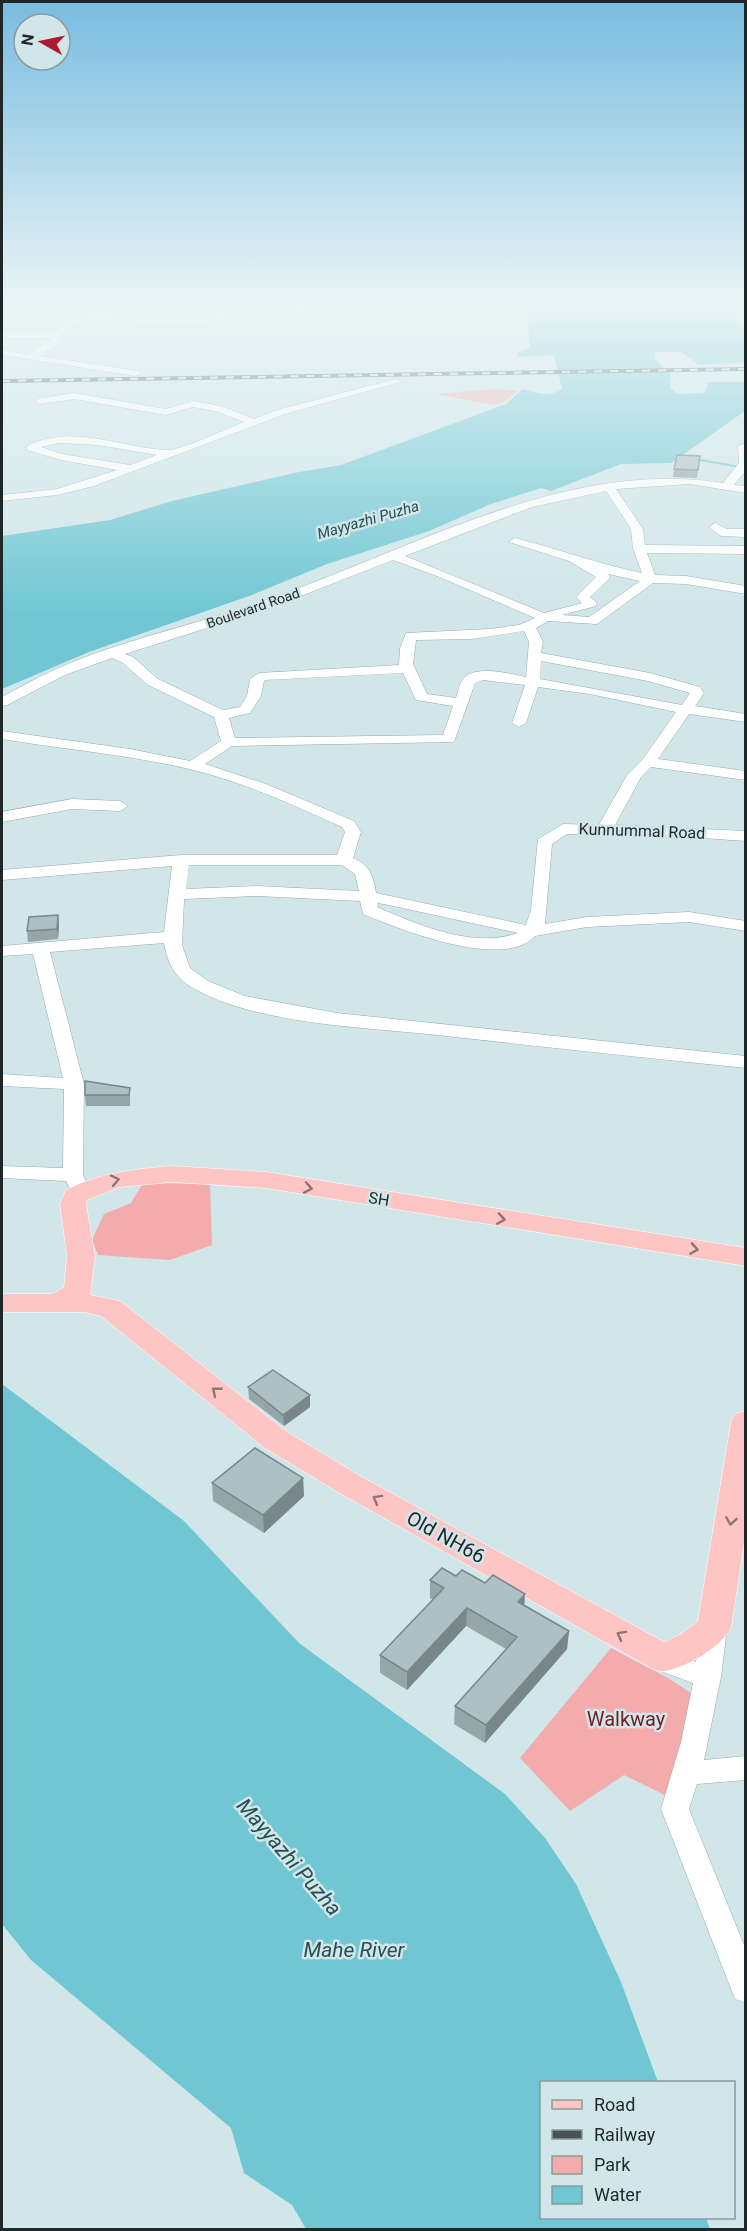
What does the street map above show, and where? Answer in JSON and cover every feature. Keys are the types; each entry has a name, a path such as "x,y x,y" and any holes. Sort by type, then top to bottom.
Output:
{"main road":[{"name":"SH","path":"77,1183 172,1174 267,1180 746,1257"},
{"path":"58,1303 78,1292 81,1256 73,1204 77,1183"},
{"path":"81,1256 91,1278 110,1308"},
{"name":"Old NH66","path":"2,1303 84,1303 110,1308 276,1440 349,1484 663,1658"},
{"path":"663,1658 693,1644 714,1628 746,1422"}],"street":[{"path":"126,405 165,412 189,405"},
{"path":"200,405 217,408 253,422"},
{"path":"2,498 57,492 90,484 253,422 313,405"},
{"path":"133,469 62,457 31,448 38,443 60,438 172,454"},
{"path":"726,487 745,463 743,446"},
{"name":"Boulevard Road","path":"2,702 60,672 112,653 265,605 506,511 608,486 673,481 746,490"},
{"path":"608,486 637,529 639,549 650,579"},
{"path":"715,527 725,533 746,533"},
{"path":"515,542 565,554 594,567 650,579 686,580 746,590"},
{"path":"639,549 746,550"},
{"path":"393,556 441,573 543,617 592,621 650,579"},
{"path":"460,703 421,697 405,669 404,661 411,636 441,638 529,627 543,617 563,610 580,610 591,603 582,597 604,577 594,567"},
{"path":"519,723 533,682 536,642 529,627"},
{"path":"112,653 128,660 153,682 221,715 245,710 254,696 258,680 264,676 405,669"},
{"path":"534,656 627,672 691,688 697,693 623,793 604,830"},
{"path":"192,766 229,742 449,739 469,681 476,677 590,690 629,701 746,718"},
{"path":"221,715 229,742"},
{"path":"2,735 132,753 192,766 264,788 348,824 352,832 344,860"},
{"path":"648,762 746,776"},
{"path":"2,817 72,804 120,806"},
{"name":"Kunnummal Road","path":"532,931 538,922 544,842 563,829 746,836"},
{"path":"181,860 179,894 171,938 173,955 183,973 207,987 245,1002 353,1020 746,1062"},
{"path":"2,875 181,860 344,860 357,864 364,873 367,897"},
{"path":"179,894 295,891 367,897 532,931 587,922 689,917 746,926"},
{"path":"2,951 171,938"},
{"path":"2,1172 77,1183 74,1084 41,949"},
{"path":"2,1080 74,1084"},
{"path":"714,1628 708,1677 687,1773 675,1809 746,1989"},
{"path":"663,1658 672,1665 708,1677"},
{"path":"687,1773 746,1768"}],"green space":[{"path":"143,1183 210,1184 212,1245 170,1260 98,1255 92,1240 104,1214 131,1203"},
{"name":"Walkway","path":"611,1648 668,1678 694,1695 671,1798 624,1775 570,1811 520,1758"}],"water":[{"name":"Mayyazhi Puzha","path":"503,405 745,405 745,411 671,463 621,464 551,491 541,488 491,504 429,531 327,564 249,596 89,652 2,689 2,536 110,520 172,501 299,472 341,465"},
{"name":"Mahe River","path":"2,1384 184,1521 299,1643 505,1794 545,1838 576,1884 621,1982 658,2081 540,2081 540,2219 706,2219 710,2229 306,2229 292,2205 244,2173 231,2128 31,1960 2,1924"}],"building":[{"path":"677,455 700,456 698,470 674,469"},
{"path":"58,915 57,929 27,931 29,917"},
{"path":"85,1081 130,1088 129,1095 85,1095"},
{"path":"273,1370 310,1395 283,1415 248,1387"},
{"path":"255,1448 303,1478 263,1515 212,1483"},
{"path":"442,1568 456,1576 462,1570 485,1583 493,1575 525,1594 518,1602 569,1631 486,1725 455,1706 517,1637 467,1608 407,1672 380,1655 444,1588 430,1580"}],"waterway":[{"path":"694,459 735,466"}]}
